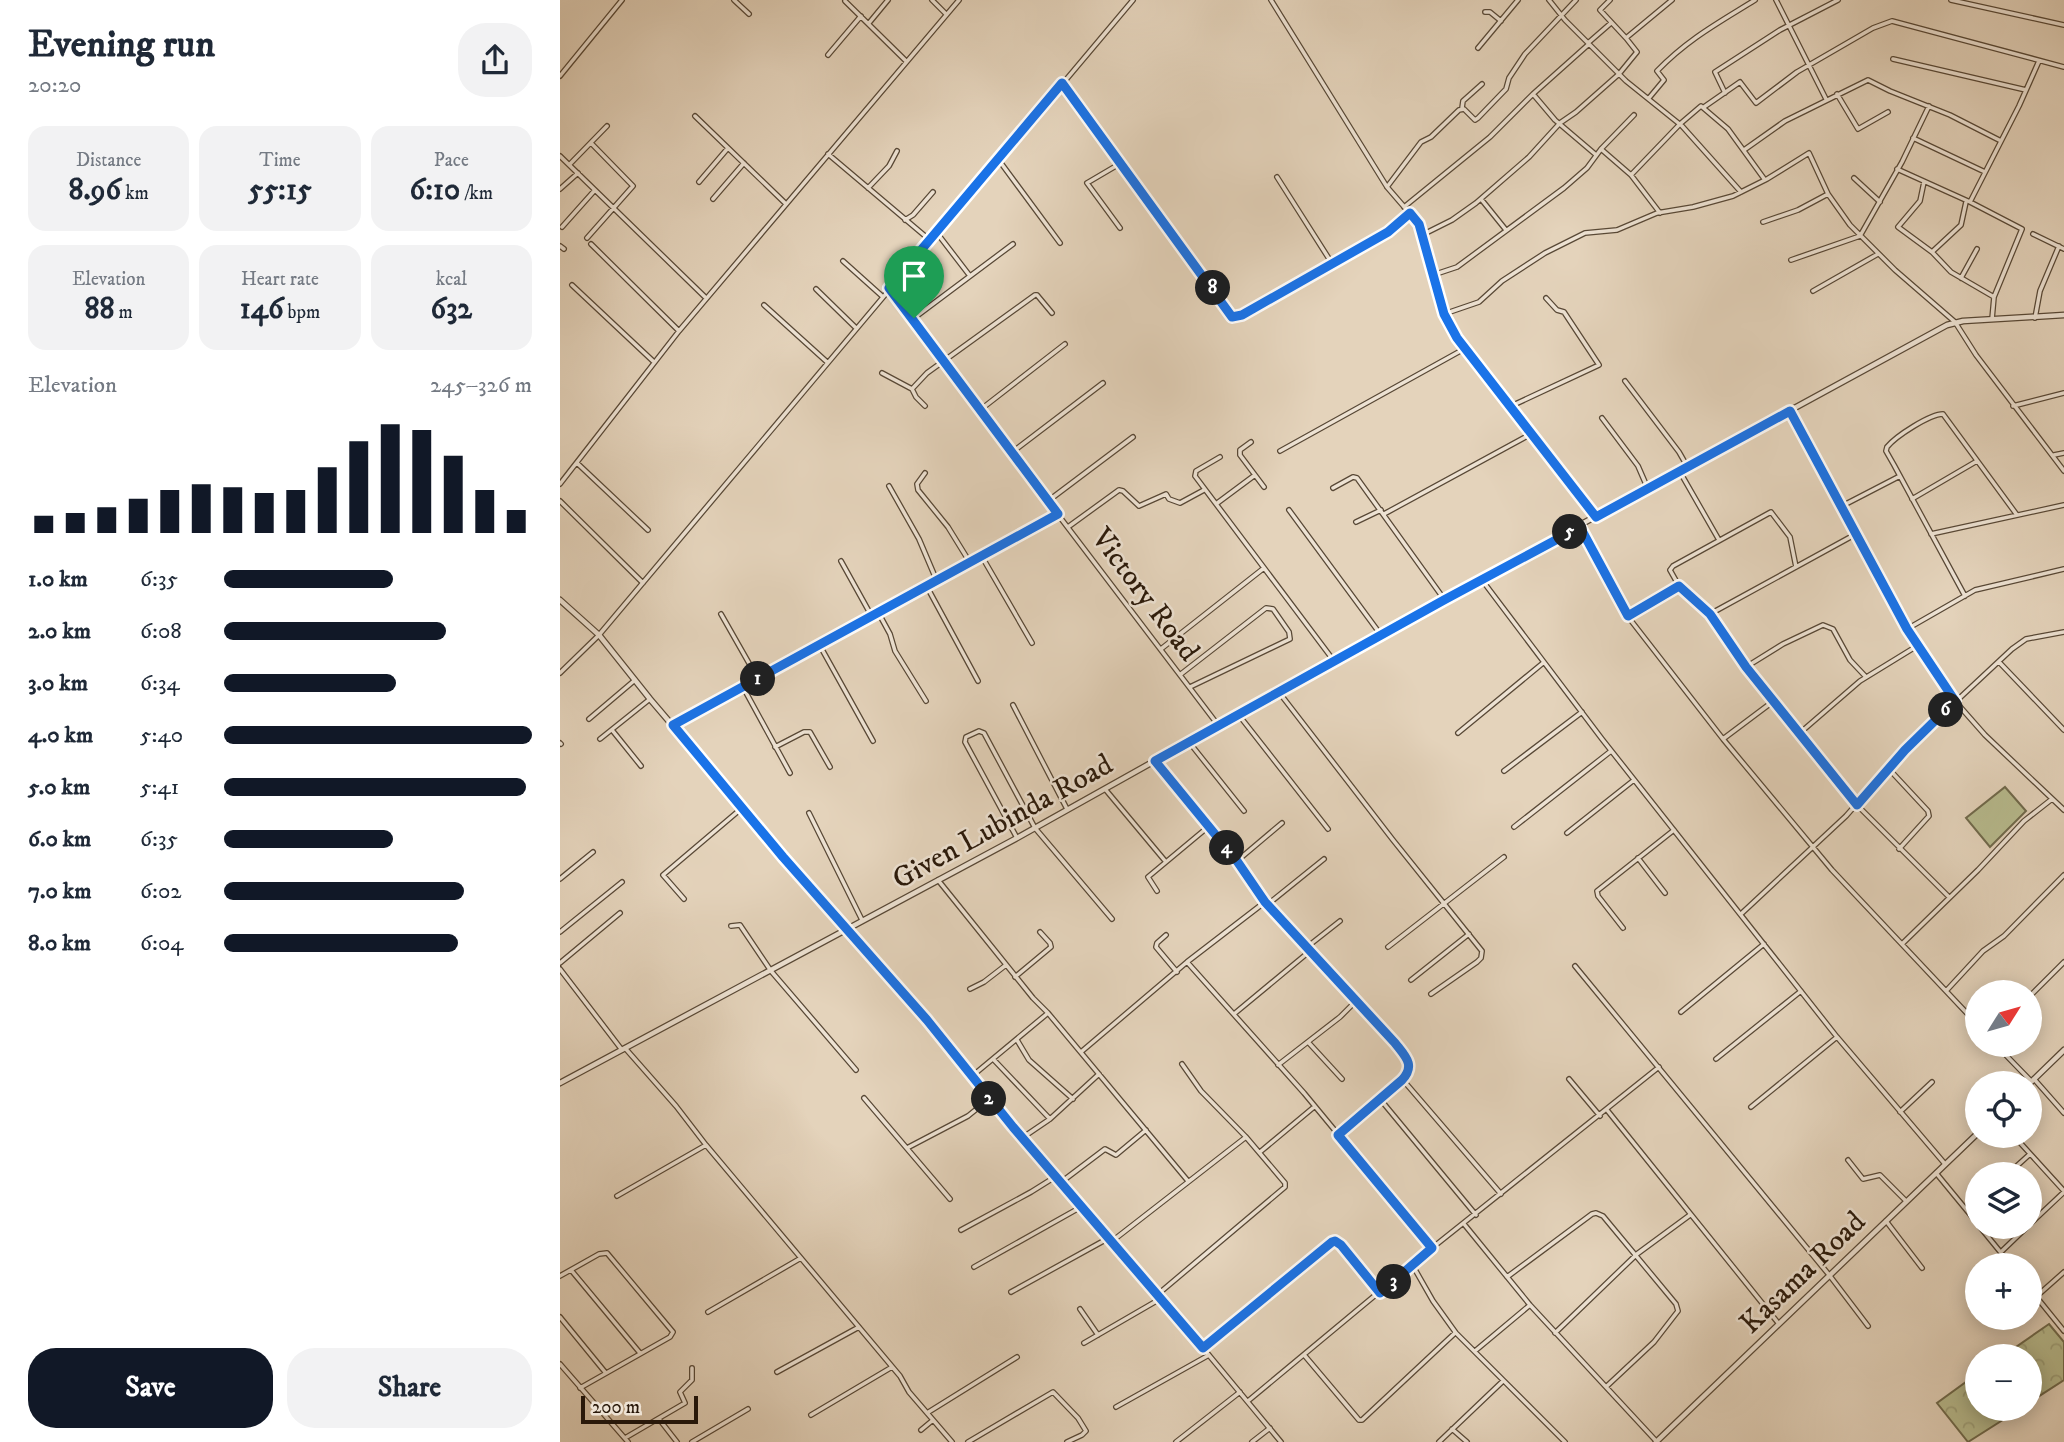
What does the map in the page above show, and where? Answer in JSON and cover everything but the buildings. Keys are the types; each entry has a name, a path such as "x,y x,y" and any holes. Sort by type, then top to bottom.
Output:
{"street":[{"path":"560,76 622,0"},
{"path":"734,0 749,14"},
{"path":"868,23 888,0"},
{"path":"932,0 946,14"},
{"path":"560,484 706,298 958,0"},
{"path":"560,673 599,635 1133,0"},
{"path":"1271,0 1387,187 1419,224 1444,314 1464,349 1596,517"},
{"path":"1478,48 1518,0"},
{"path":"1549,0 1560,15 1619,74 1680,124 1741,192"},
{"path":"1462,108 1475,120 1478,118 1506,89 1509,78 1520,61 1576,0"},
{"path":"1422,235 1452,220 1481,199 1529,157 1560,123 1573,115 1619,74 1637,52 1600,10 1610,0"},
{"path":"1626,38 1672,0"},
{"path":"1649,98 1664,80 1657,71 1679,49 1755,0"},
{"path":"1776,0 1826,99"},
{"path":"1725,93 1715,72 1789,26 1838,0"},
{"path":"1951,0 2064,25"},
{"path":"845,1 907,61"},
{"path":"1485,12 1490,12 1501,21"},
{"path":"828,55 860,16"},
{"path":"1630,175 1698,107 1704,107 1740,82 1756,103 1809,65 1873,27 1892,21 2064,67"},
{"path":"1404,206 1490,137 1611,23"},
{"path":"1893,58 2026,90"},
{"path":"1932,252 1961,225 1968,202 2039,61"},
{"path":"1744,150 1779,125 1866,80 2001,141"},
{"path":"1062,83 1232,317 1242,315 1388,232 1410,213"},
{"path":"1387,187 1421,142 1431,137 1462,108 1463,102 1482,84"},
{"path":"1533,94 1595,154"},
{"path":"1837,94 1858,130 1888,111"},
{"path":"1791,260 1860,236 1928,106"},
{"path":"1704,107 1728,129 1765,180"},
{"path":"1433,275 1457,267 1578,177 1591,164 1595,154 1634,115"},
{"path":"695,116 785,203"},
{"path":"569,165 607,126"},
{"path":"1913,138 1985,172"},
{"path":"587,238 633,186 591,143"},
{"path":"699,181 728,148"},
{"path":"1601,149 1630,175 1660,213"},
{"path":"869,188 889,166 897,151"},
{"path":"1444,314 1479,302 1502,281 1545,253 1583,234 1617,230 1660,213 1716,201 1741,192 1809,152 1828,194 1860,236 1955,322 1976,355 2064,471"},
{"path":"828,154 930,241"},
{"path":"560,156 706,298"},
{"path":"998,159 1060,243"},
{"path":"713,199 744,163"},
{"path":"1120,228 1087,183 1121,163"},
{"path":"1897,169 2022,229 1994,297 1992,319"},
{"path":"560,189 578,173"},
{"path":"1277,177 1333,264"},
{"path":"1854,178 1880,202"},
{"path":"1924,182 1920,201 1898,227 1932,252 1951,272 1994,297"},
{"path":"562,227 595,190"},
{"path":"905,220 914,215 933,192"},
{"path":"1763,222 1798,210 1828,194"},
{"path":"1481,199 1506,231"},
{"path":"937,233 970,276"},
{"path":"2033,234 2064,249"},
{"path":"591,244 679,331"},
{"path":"914,318 1013,244"},
{"path":"2035,318 2040,291 2059,246"},
{"path":"1961,278 1977,249"},
{"path":"1813,291 1878,254"},
{"path":"843,261 882,296"},
{"path":"572,285 654,362"},
{"name":"Victory Road","path":"889,288 1218,725"},
{"path":"816,289 856,328"},
{"path":"912,389 927,373 1035,295 1052,313"},
{"path":"1509,407 1599,365 1564,312 1557,310 1546,298"},
{"path":"764,305 827,362"},
{"name":"Given Lubinda Road","path":"560,1083 1017,838 1278,691 1955,322 2064,315"},
{"path":"980,410 1065,344"},
{"path":"1280,451 1464,349"},
{"path":"882,373 912,389 925,406"},
{"path":"1625,381 1688,468"},
{"path":"1011,453 1103,383"},
{"path":"2014,406 2064,393"},
{"path":"1790,411 1917,646 1955,701 2011,762 2064,810"},
{"path":"1965,596 1886,451 1887,447 1914,427 1937,414 1943,414 2017,515"},
{"path":"1602,418 1638,466 1648,489"},
{"path":"1384,514 1531,434"},
{"path":"1048,501 1133,437"},
{"path":"1251,442 1240,453 1264,487"},
{"path":"2054,455 2064,453"},
{"path":"1220,457 1194,474 1334,661"},
{"path":"1912,499 1978,461"},
{"path":"577,463 648,530"},
{"path":"925,472 917,484 918,490 948,527 969,561"},
{"path":"1680,472 1719,540"},
{"path":"1216,505 1255,475"},
{"path":"1842,506 1900,475"},
{"path":"1333,488 1353,477 1357,478 1444,600"},
{"path":"889,486 919,539 936,579"},
{"path":"1068,527 1119,490 1124,491 1139,506 1166,494 1169,499 1180,503 1205,490"},
{"path":"560,502 643,583"},
{"path":"1931,534 2064,505"},
{"path":"1289,510 1381,635"},
{"path":"1356,522 1381,510"},
{"path":"1796,567 1790,537 1771,512 1671,567 1671,572 1679,586 1710,614 1746,667 1857,805 1949,897"},
{"path":"673,725 1058,514"},
{"path":"1580,527 1628,616 1723,739 1812,846 1965,1011"},
{"path":"1710,614 1856,534"},
{"path":"981,555 1032,643"},
{"path":"841,561 872,615"},
{"path":"1161,649 1264,569"},
{"path":"1907,629 1965,596 2000,583 2064,569"},
{"path":"1482,580 1611,751 1837,1037 1945,1164"},
{"path":"926,585 978,681"},
{"path":"1628,616 1679,586"},
{"path":"560,600 599,635 742,808 927,1020 989,1099 1209,1354 1281,1442"},
{"path":"1181,674 1266,608 1273,609 1289,632 1290,639 1190,687"},
{"path":"878,612 890,634 895,652 926,701"},
{"path":"720,614 758,680"},
{"path":"1746,667 1783,644 1823,625 1833,629 1850,660 1866,677"},
{"path":"1740,914 1857,805 1888,768 1955,701 1999,662 2026,639 2064,632"},
{"path":"819,645 873,741"},
{"path":"1801,733 1866,677 1917,646"},
{"path":"1999,662 2064,730"},
{"path":"1458,733 1544,663"},
{"path":"589,719 635,680"},
{"path":"743,687 790,773"},
{"path":"1278,691 1482,951 1481,958 1431,995"},
{"path":"600,738 650,699"},
{"path":"1723,739 1774,700"},
{"path":"1013,705 1067,809"},
{"path":"1504,771 1582,712"},
{"path":"1238,714 1328,830"},
{"path":"612,730 641,766"},
{"path":"1017,838 965,741 966,737 979,731 984,733 1035,828 1112,919"},
{"path":"775,747 804,732 810,732 830,767"},
{"path":"1189,742 1244,811"},
{"path":"1514,827 1611,751"},
{"path":"1155,761 1237,861 1266,904 1409,1061 1409,1070 1402,1080 1338,1135"},
{"path":"1888,768 1928,811 1929,816 1899,849"},
{"path":"1567,833 1634,780"},
{"path":"1105,789 1166,862"},
{"path":"1902,944 2024,821 2052,799"},
{"path":"684,899 663,875 742,808"},
{"path":"809,813 862,920"},
{"path":"1237,861 1282,823"},
{"path":"1157,891 1148,877 1208,827"},
{"path":"1623,928 1597,891 1674,830"},
{"path":"560,879 593,852"},
{"path":"1388,947 1504,857"},
{"path":"1638,858 1665,893"},
{"path":"1081,1052 1187,962 1324,859"},
{"path":"1946,991 1983,951 2004,936 2064,875"},
{"path":"938,880 1188,1181"},
{"path":"560,924 562,930 622,882"},
{"path":"620,914 560,966 624,1049 676,1106 952,1442"},
{"path":"1233,1014 1340,921"},
{"path":"731,926 740,925 771,971 856,1070"},
{"path":"1016,977 1051,947 1040,932"},
{"path":"1411,980 1469,934"},
{"path":"1166,935 1156,947 1177,972"},
{"path":"1682,1012 1764,944"},
{"path":"1187,962 1338,1135 1432,1248"},
{"path":"2042,984 2064,962"},
{"path":"970,989 1006,965"},
{"path":"1575,966 1868,1326"},
{"path":"1716,1059 1801,991"},
{"path":"1278,1065 1340,1017 1356,1001"},
{"path":"971,1077 995,1060 1048,1013"},
{"path":"1751,1107 1837,1037"},
{"path":"1017,1040 1029,1060 1073,1099"},
{"path":"1308,1042 1342,1079"},
{"path":"2042,1071 2064,1050"},
{"path":"2008,1057 2022,1071"},
{"path":"995,1060 1050,1119"},
{"path":"1084,1343 1159,1297 1285,1187 1285,1183 1260,1152 1210,1100 1182,1064"},
{"path":"1248,1401 1432,1248 1659,1067"},
{"path":"1022,1138 1050,1119 1100,1074"},
{"path":"1569,1079 1600,1116"},
{"path":"1402,1080 1501,1195"},
{"path":"1900,1112 1932,1082"},
{"path":"2042,1091 2064,1113"},
{"path":"864,1098 950,1199"},
{"path":"907,1148 968,1116 989,1099"},
{"path":"1380,1099 1476,1215"},
{"path":"1260,1152 1314,1107"},
{"path":"1607,1110 1779,1324"},
{"path":"1060,1183 1105,1149 1116,1155 1146,1130"},
{"path":"1011,1292 1109,1240 1246,1137"},
{"path":"617,1196 706,1145"},
{"name":"Kasama Road","path":"1656,1442 1965,1145"},
{"path":"2025,1148 2064,1192 2042,1213"},
{"path":"2021,1162 2030,1154"},
{"path":"1848,1160 1863,1179 1880,1175 1906,1201"},
{"path":"1936,1173 1965,1208"},
{"path":"961,1230 1055,1177"},
{"path":"974,1267 1081,1207"},
{"path":"1507,1277 1596,1213 1603,1216 1637,1254 1676,1304 1678,1311 1654,1342 1607,1386"},
{"path":"1555,1333 1637,1254 1690,1215"},
{"path":"1885,1221 1922,1268"},
{"path":"1464,1224 1530,1305 1656,1442"},
{"path":"1990,1239 2001,1252 2014,1239"},
{"path":"1203,1348 1335,1241 1380,1293"},
{"path":"560,1276 599,1254 607,1253 673,1332 670,1337 580,1388"},
{"path":"708,1312 801,1258"},
{"path":"1413,1266 1433,1301 1456,1332 1565,1442"},
{"path":"571,1270 640,1353"},
{"path":"2042,1292 2064,1272"},
{"path":"2042,1304 2064,1331"},
{"path":"1475,1351 1530,1305"},
{"path":"1080,1309 1098,1335"},
{"path":"560,1317 606,1373"},
{"path":"777,1372 859,1327"},
{"path":"1305,1356 1359,1420 1362,1420 1456,1332"},
{"path":"1116,1407 1209,1354"},
{"path":"927,1413 1017,1357"},
{"path":"560,1363 628,1442"},
{"path":"811,1415 892,1367"},
{"path":"625,1438 685,1403 680,1392 692,1380 692,1368"},
{"path":"1439,1442 1504,1380"},
{"path":"968,1442 1053,1392 1078,1418 1086,1431 1068,1442"},
{"path":"1176,1442 1240,1392"},
{"path":"692,1442 748,1409"},
{"path":"658,1419 677,1442"},
{"path":"921,1430 933,1420"},
{"path":"1252,1442 1270,1428"},
{"path":"1452,1429 1467,1442"}],"green space":[{"path":"2005,787 2026,811 1990,847 1966,818"},
{"path":"2049,1324 2064,1342 2064,1380 2042,1394 2042,1344 2020,1344"},
{"path":"1965,1383 1965,1421 2001,1421 1968,1442 1937,1403"}],"route":[{"path":"1062,83 1232,317 1239,317 1324,270 1388,232 1410,213 1419,224 1444,314 1457,338 1596,517 1790,411 1907,629 1955,701 1888,768 1857,805 1746,667 1710,614 1679,586 1628,616 1608,584 1580,527 1155,761 1237,861 1265,902 1409,1061 1408,1074 1338,1135 1432,1248 1380,1293 1341,1245 1332,1242 1203,1348 1013,1127 927,1020 783,857 673,725 1058,514 914,318 889,288 1062,83"}]}
